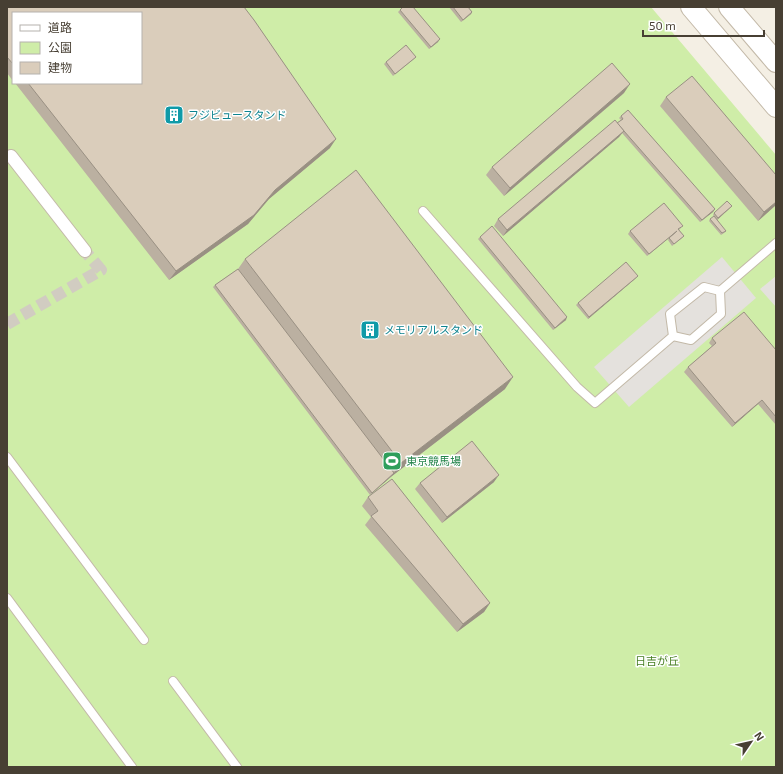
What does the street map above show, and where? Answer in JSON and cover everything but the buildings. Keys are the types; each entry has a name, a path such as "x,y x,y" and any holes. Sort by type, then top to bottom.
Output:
{"street":[{"path":"691,7 776,107"},
{"path":"729,7 776,62"},
{"path":"11,156 85,250"}],"lane":[{"path":"423,211 577,387 595,403 673,336"},
{"path":"720,291 776,243"},
{"path":"673,336 670,314 704,287 720,291"},
{"path":"673,336 691,340 722,314 720,291"},
{"path":"7,457 144,640"},
{"path":"7,598 132,767"},
{"path":"173,681 237,767"}],"green space":[{"name":"東京競馬場","path":"7,7 651,7 776,155 776,767 7,767"}],"shaded area":[{"path":"722,257 756,298 629,407 594,367"},
{"path":"776,276 776,307 760,289"}],"tunnel":[{"path":"7,324 101,270 85,251"}],"place":[{"name":"フジビュースタンド","path":"174,115"},
{"name":"メモリアルスタンド","path":"370,330"},
{"name":"東京競馬場","path":"392,461"}],"park label":[{"name":"日吉が丘","path":"657,661"}]}
